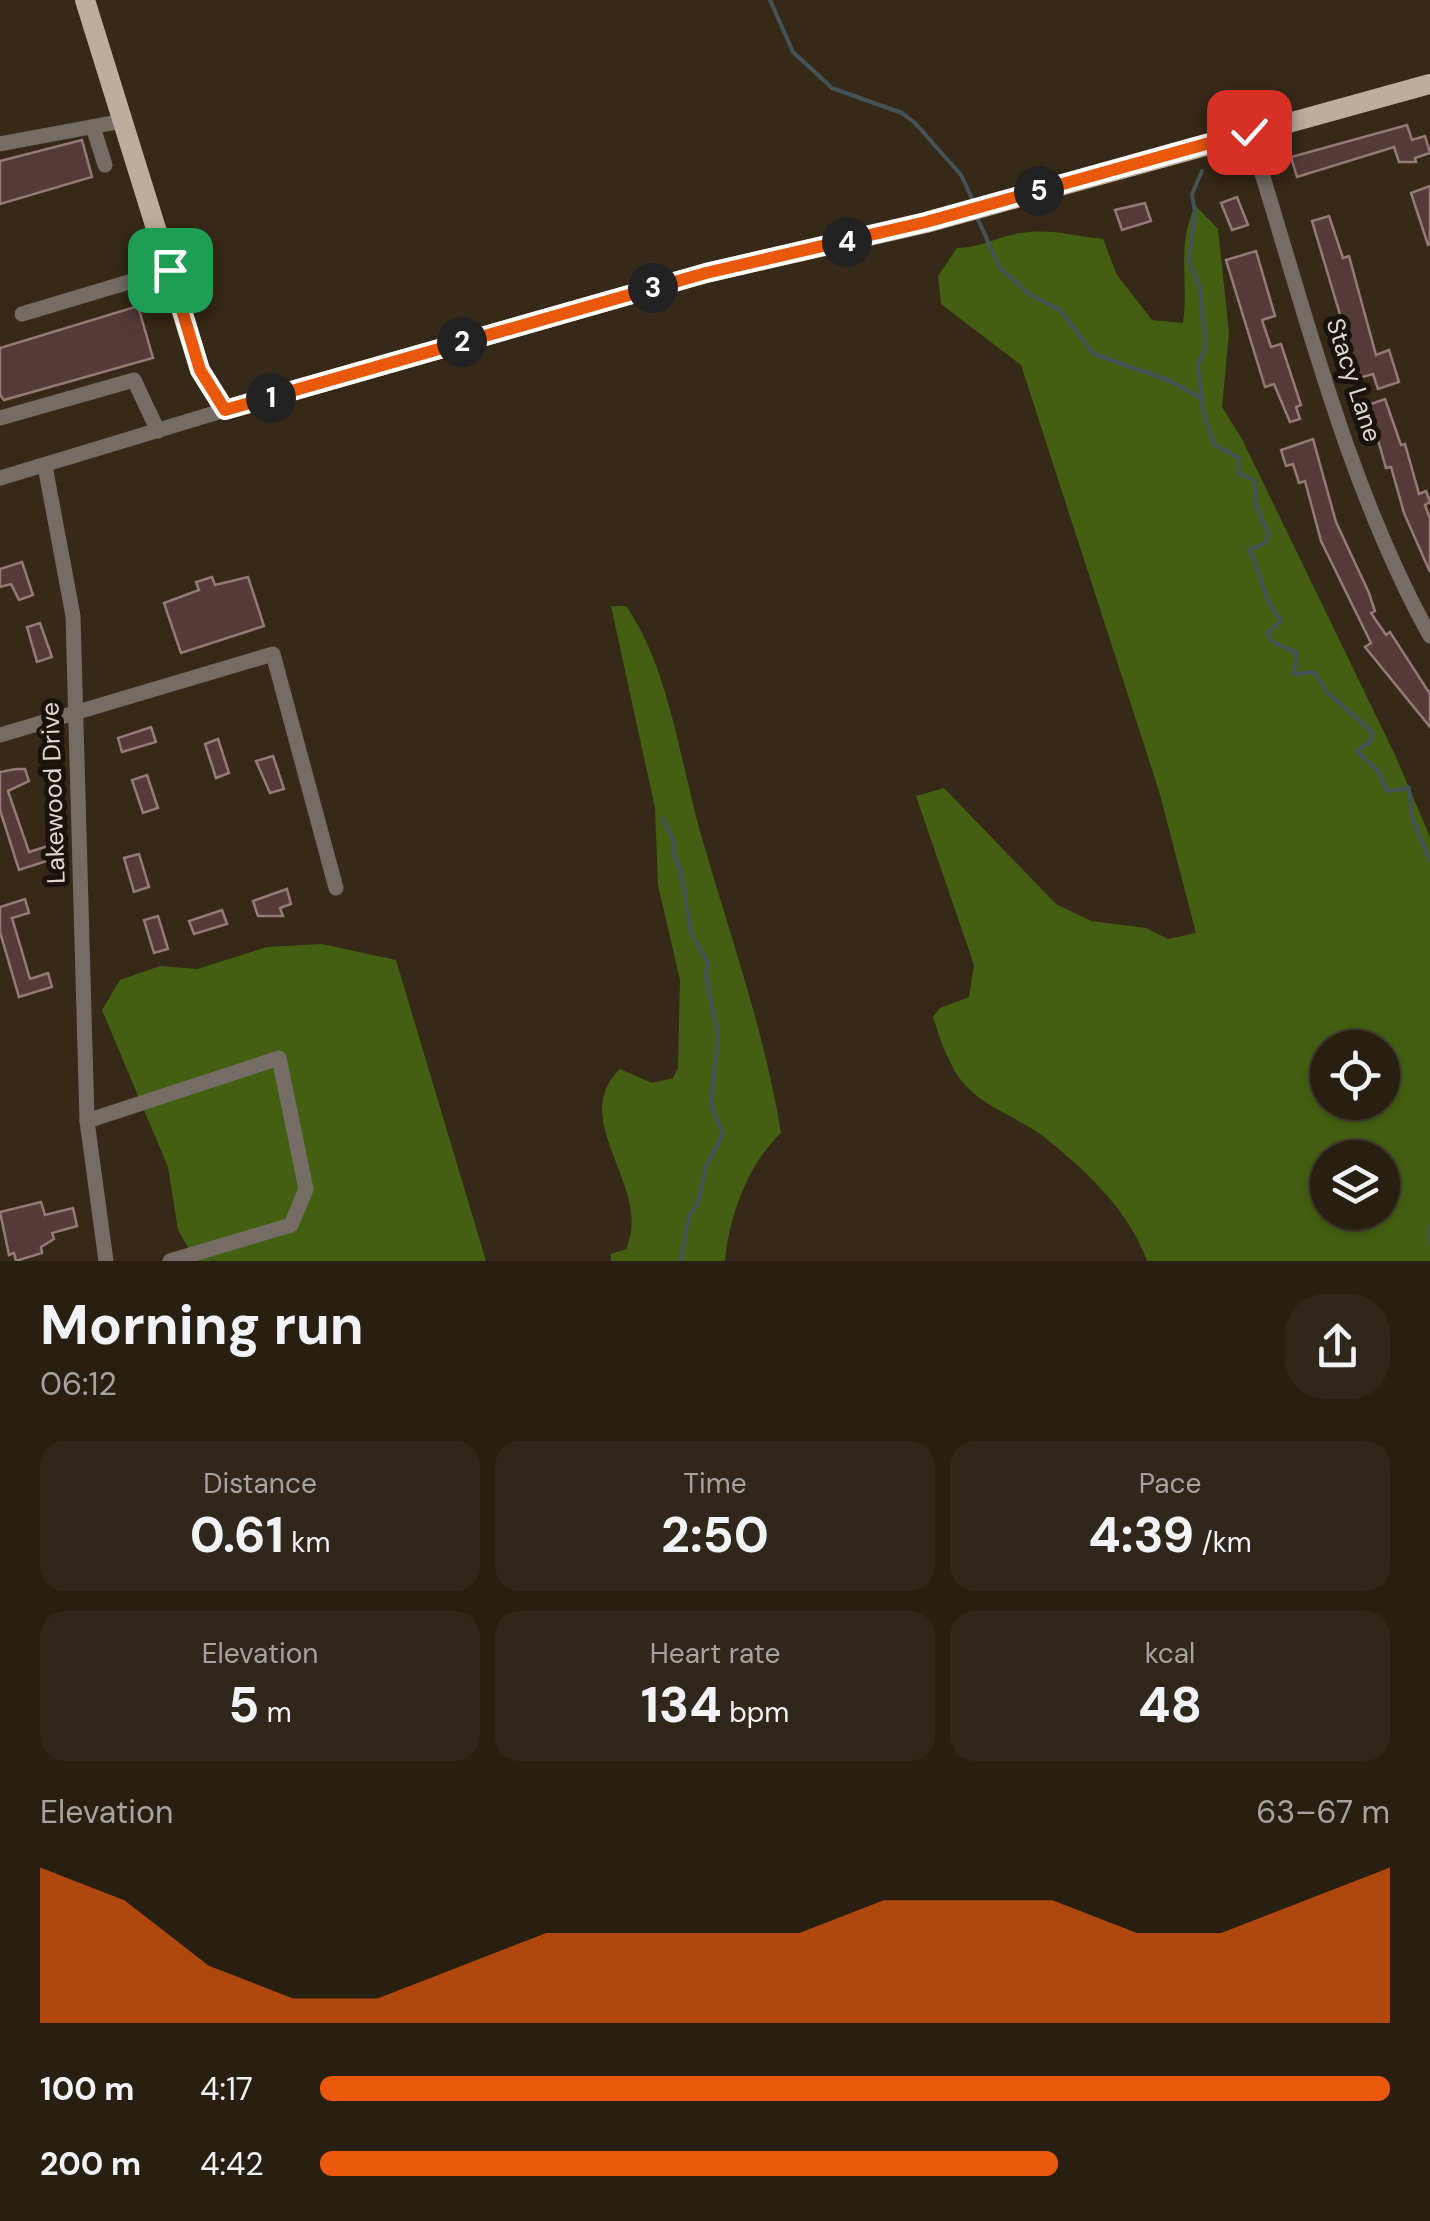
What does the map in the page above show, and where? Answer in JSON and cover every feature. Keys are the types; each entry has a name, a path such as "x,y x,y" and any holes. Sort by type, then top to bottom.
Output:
{"main road":[{"path":"85,0 200,370 225,410 706,273 926,222 1430,84"}],"street":[{"path":"0,144 123,121"},
{"path":"94,127 105,165"},
{"name":"Stacy Lane","path":"1249,132 1364,494 1393,569 1430,636"},
{"path":"22,314 170,270"},
{"path":"0,418 134,380 158,430"},
{"path":"0,478 225,410"},
{"name":"Lakewood Drive","path":"45,466 69,582 87,1120 106,1261"},
{"path":"0,735 273,654 336,888"},
{"path":"87,1120 278,1058 306,1190 291,1225 170,1261"}],"green space":[{"path":"1195,205 1218,229 1229,333 1222,407 1242,439 1396,757 1430,837 1430,1261 1147,1261 1130,1225 1090,1177 1044,1137 966,1086 950,1062 933,1017 940,1008 969,997 974,965 916,796 944,788 1056,904 1091,921 1146,928 1168,939 1196,933 1159,791 1021,365 941,304 938,276 957,248 1013,235 1052,232 1103,239 1117,275 1152,320 1183,323 1186,236"},
{"path":"611,606 626,606 654,660 664,690 757,1024 781,1133 759,1160 742,1192 725,1261 611,1261 611,1254 626,1249 632,1226 629,1202 606,1132 602,1110 606,1089 620,1069 652,1083 673,1078 678,1068 680,980 658,885 655,808"},
{"path":"322,944 396,960 486,1261 196,1261 178,1230 168,1167 102,1010 120,980 160,966 197,969 267,947"}],"building":[{"path":"1407,125 1412,140 1425,136 1430,153 1415,158 1416,162 1399,162 1394,147 1297,177 1291,157"},
{"path":"82,140 92,177 0,204 0,161"},
{"path":"1430,186 1430,244 1428,245 1411,193"},
{"path":"1237,197 1248,225 1232,230 1221,203"},
{"path":"1145,203 1151,221 1122,230 1115,210"},
{"path":"1329,216 1343,258 1349,256 1376,355 1389,350 1399,382 1378,389 1373,374 1359,378 1312,221"},
{"path":"1256,251 1275,316 1262,320 1271,347 1281,344 1301,405 1296,407 1300,419 1290,422 1274,384 1265,387 1226,260"},
{"path":"138,306 153,358 4,400 0,395 0,348"},
{"path":"1385,399 1401,445 1405,444 1419,494 1426,491 1430,502 1425,505 1430,519 1430,572 1404,513 1391,467 1386,468 1368,405"},
{"path":"1313,439 1336,522 1375,611 1371,613 1386,635 1390,632 1430,694 1430,727 1365,647 1371,643 1321,541 1305,481 1299,483 1293,464 1286,466 1281,450"},
{"path":"22,562 33,595 19,600 11,584 0,587 0,569"},
{"path":"212,577 215,585 248,577 264,626 181,653 164,603 199,590 196,582"},
{"path":"40,623 52,657 37,662 27,627"},
{"path":"151,727 156,742 122,752 118,738"},
{"path":"218,739 229,773 216,778 205,744"},
{"path":"273,756 284,789 270,793 256,761"},
{"path":"25,769 29,781 8,791 29,852 48,846 53,859 19,870 0,810 0,772"},
{"path":"147,775 158,808 143,813 132,780"},
{"path":"139,854 149,887 134,892 124,858"},
{"path":"287,889 291,904 280,908 283,916 258,916 253,901"},
{"path":"25,899 29,913 12,918 30,979 48,973 52,987 19,997 0,932 0,907"},
{"path":"222,910 227,924 194,934 189,921"},
{"path":"158,916 168,949 154,953 144,920"},
{"path":"41,1202 45,1215 73,1208 77,1226 52,1233 54,1239 41,1247 42,1253 16,1261 14,1253 9,1255 0,1212"}],"waterway":[{"path":"770,0 793,52 832,88 902,113 915,123 961,175 973,201"},
{"path":"1202,171 1192,194 1195,213 1189,261 1200,287 1206,347 1198,365 1203,410 1214,444 1239,458 1239,473 1255,481 1256,506 1268,533 1266,542 1249,550 1269,602 1281,621 1267,633 1273,642 1297,653 1294,674 1314,672 1327,692 1372,732 1371,741 1357,751 1379,772 1387,791 1409,788 1412,817 1430,861"},
{"path":"976,215 1000,268 1029,294 1060,310 1094,354 1168,380 1201,398"},
{"path":"663,818 675,844 673,853 681,871 691,933 708,963 706,976 718,1035 711,1104 723,1134 706,1166 698,1203 689,1216 681,1261"},
{"path":"1430,1226 1430,1243"}],"route":[{"path":"170,270 200,370 225,410 706,273 926,222 1249,132"}]}
